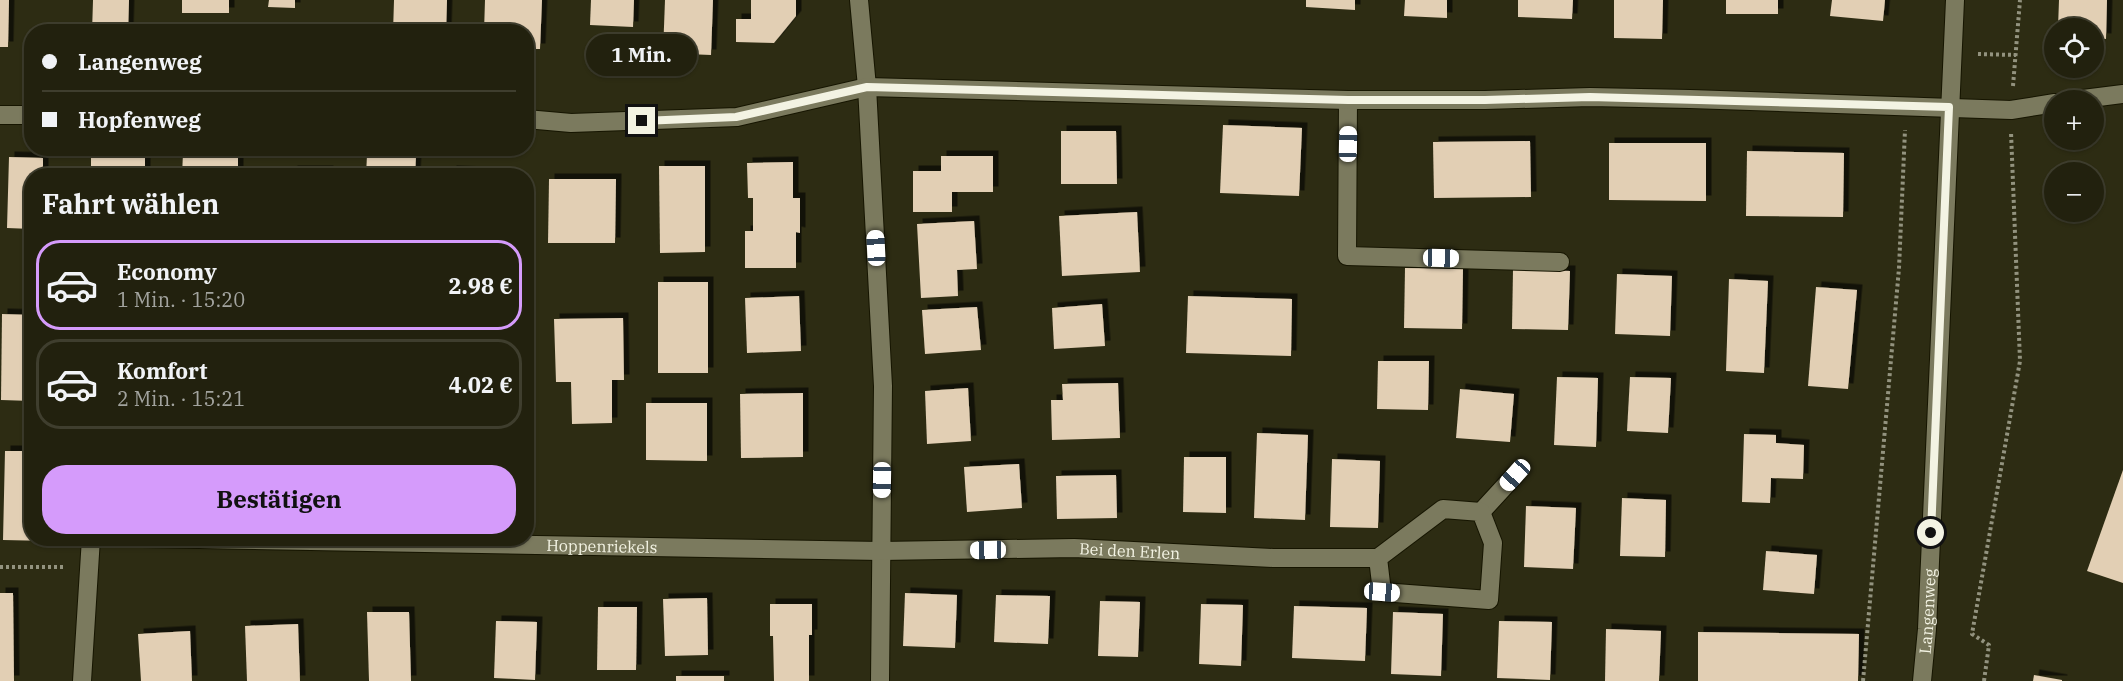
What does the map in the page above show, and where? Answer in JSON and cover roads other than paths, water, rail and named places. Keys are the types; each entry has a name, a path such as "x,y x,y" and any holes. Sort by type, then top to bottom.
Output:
{"street":[{"path":"860,0 867,87 883,386 880,681"},
{"name":"Langenweg","path":"1922,681 1927,617 1955,0"},
{"path":"534,120 571,123 736,117 867,87 1348,100 1590,97 2011,110 2044,106"},
{"path":"2104,96 2123,94"},
{"path":"1348,100 1347,256 1560,262"},
{"path":"0,115 24,115"},
{"path":"1481,512 1515,475"},
{"path":"1443,508 1481,512 1493,543 1489,600 1382,592 1378,558 1443,508"},
{"name":"Hoppenriekels","path":"534,545 881,551"},
{"path":"82,681 90,546"},
{"name":"Bei den Erlen","path":"881,551 1074,548 1273,558 1378,558"}]}
